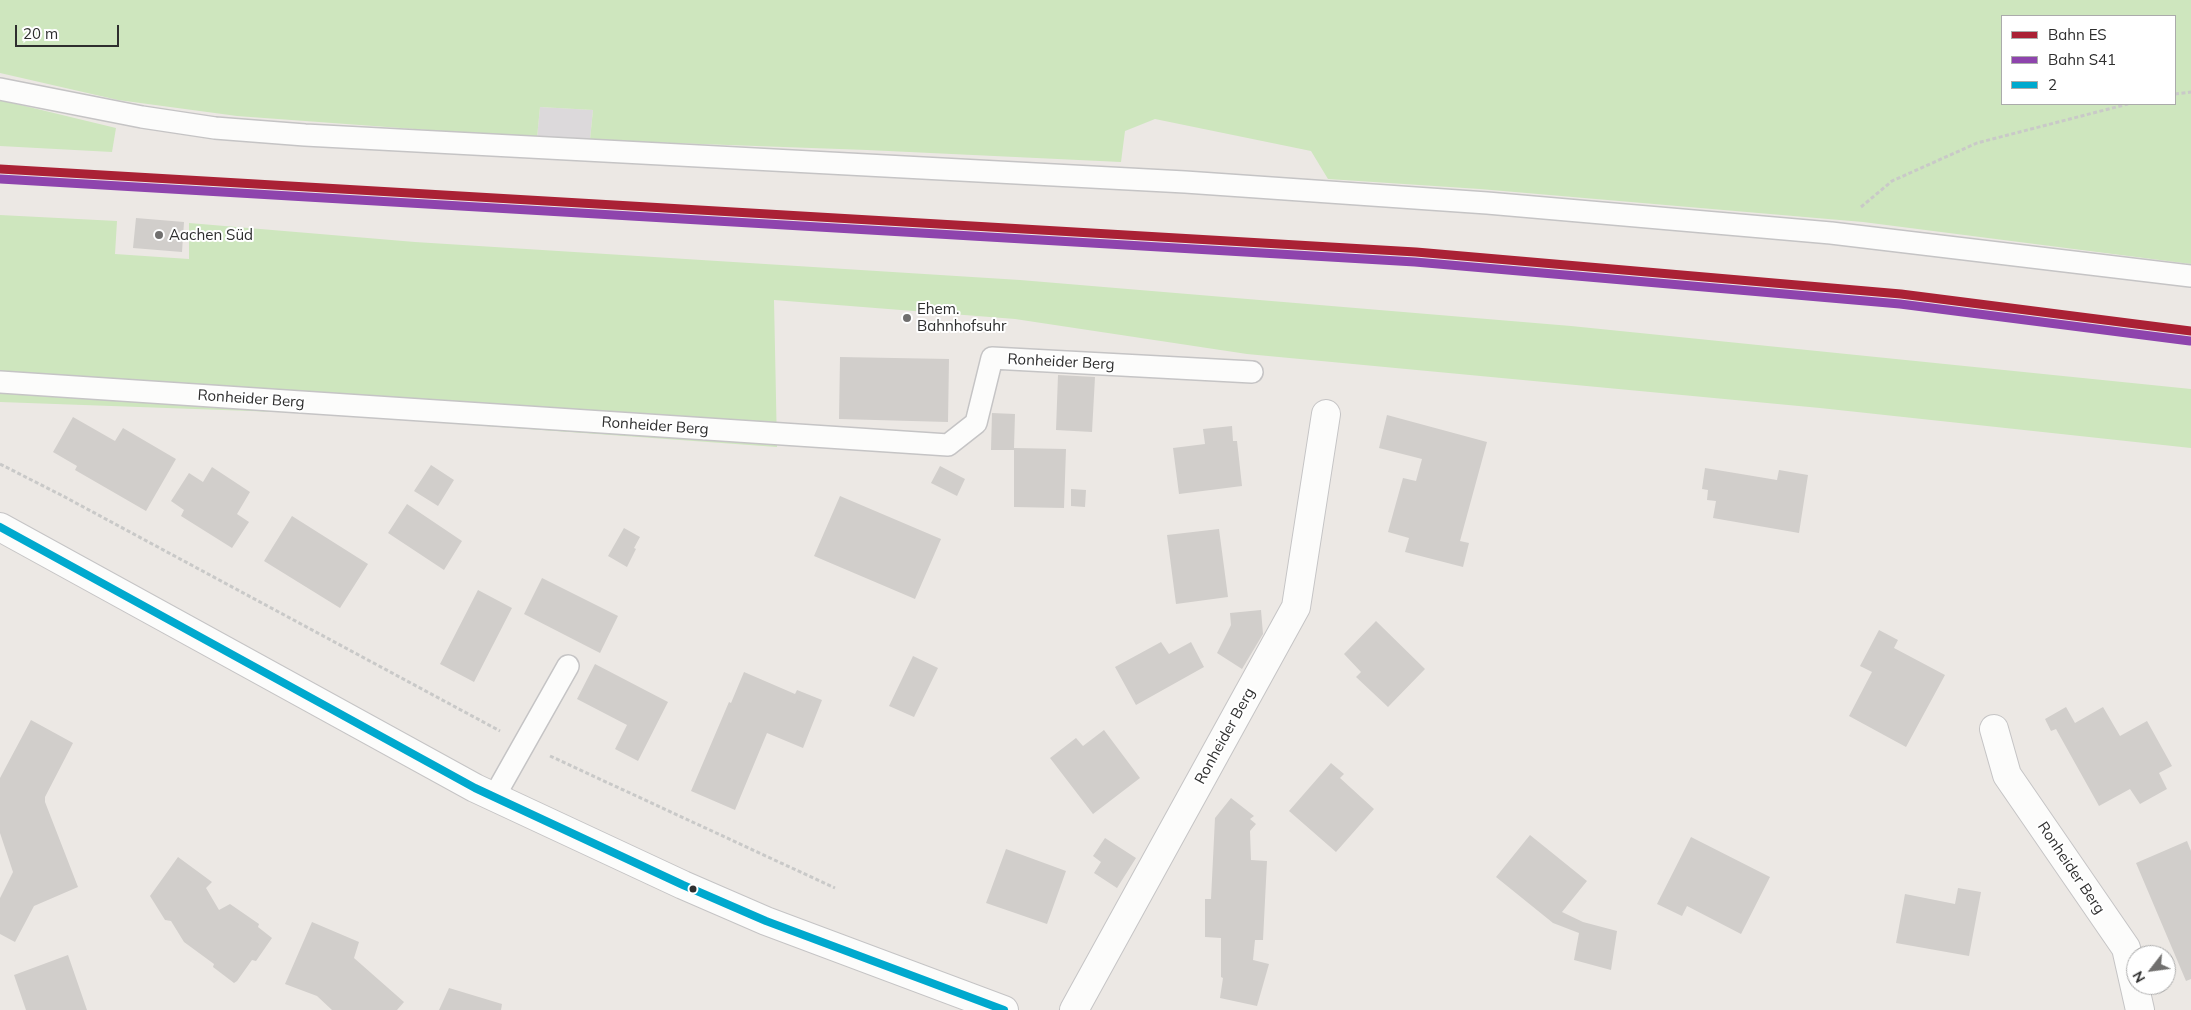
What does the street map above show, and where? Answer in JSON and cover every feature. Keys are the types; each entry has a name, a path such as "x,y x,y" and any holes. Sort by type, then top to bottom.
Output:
{"street":[{"name":"Ronheider Berg","path":"1074,1010 1296,607 1326,414"},
{"path":"0,527 494,796 683,885 766,921 1004,1010"},
{"name":"Ronheider Berg","path":"1994,729 2008,775 2126,948 2140,1010"}],"lane":[{"path":"0,89 142,117 215,128 919,169 1185,182 1487,204 1831,233 2191,276"},
{"name":"Ronheider Berg","path":"0,382 948,445 976,423 992,358 1252,372"},
{"path":"494,796 568,666"}],"path":[{"path":"2176,94 2191,92"},
{"path":"1831,233 1892,181 1977,143 2124,105"},
{"path":"0,464 63,496 222,583"}],"shaded area":[{"path":"540,107 593,110 590,140 537,138"}],"green space":[{"path":"0,0 2191,0 2191,264 1863,222 1480,189 1328,179 1311,151 1155,119 1125,131 1121,162 590,140 593,110 540,107 537,138 237,116 118,100 0,73"},
{"path":"0,100 116,128 112,152 0,146"},
{"path":"0,215 117,221 115,254 189,259 189,223 415,242 1020,280 1571,326 2191,389 2191,448 1820,408 1247,354 1015,319 774,300 777,447 306,413 0,402"}],"building":[{"name":"Aachen Süd","path":"136,218 184,222 182,252 133,248"},
{"path":"840,357 949,359 948,422 839,419"},
{"path":"1058,375 1095,377 1092,432 1056,430"},
{"path":"992,413 1015,414 1014,448 1066,449 1064,508 1014,507 1014,450 991,450"},
{"path":"1387,415 1487,442 1460,541 1469,543 1463,567 1405,552 1409,538 1388,532 1403,478 1416,481 1422,459 1379,448"},
{"path":"73,417 115,441 123,428 176,459 146,511 75,470 77,466 53,452"},
{"path":"1232,426 1233,441 1237,441 1242,486 1179,494 1173,448 1205,444 1203,429"},
{"path":"431,465 454,480 438,506 414,491"},
{"path":"940,466 965,479 957,496 931,483"},
{"path":"212,467 250,492 237,514 249,522 232,548 181,516 184,510 171,501 189,473 203,482"},
{"path":"1705,468 1777,480 1779,470 1808,475 1799,533 1713,518 1716,501 1707,500 1708,490 1702,489"},
{"path":"1071,489 1086,490 1085,507 1071,506"},
{"path":"840,496 941,539 915,599 814,556"},
{"path":"407,504 462,541 444,570 388,533"},
{"path":"292,516 368,564 340,608 264,561"},
{"path":"624,528 640,537 627,567 608,556"},
{"path":"1219,529 1228,597 1176,604 1167,535"},
{"path":"542,578 618,616 600,653 524,614"},
{"path":"478,590 512,608 474,682 440,664"},
{"path":"1261,610 1263,634 1242,669 1217,653 1231,625 1230,613"},
{"path":"1376,621 1425,669 1388,707 1356,677 1361,672 1344,654"},
{"path":"1879,630 1898,640 1894,648 1945,675 1906,747 1849,716 1872,672 1860,666"},
{"path":"1161,642 1169,654 1191,642 1204,667 1136,705 1115,667"},
{"path":"913,656 938,668 914,717 889,706"},
{"path":"595,664 668,702 638,761 615,749 627,725 577,699"},
{"path":"744,672 795,694 797,690 822,700 803,748 767,733 735,810 691,791"},
{"path":"2066,707 2075,723 2103,707 2120,736 2147,721 2172,766 2159,773 2167,789 2140,804 2130,789 2099,806 2056,729 2051,731 2045,719"},
{"path":"31,720 73,743 45,797 45,802 78,887 34,906 15,942 0,934 0,898 13,872 0,833 0,778"},
{"path":"1104,730 1140,778 1093,814 1050,758 1076,738 1083,746"},
{"path":"1331,763 1344,774 1340,778 1374,809 1336,852 1289,811"},
{"path":"1231,798 1254,816 1250,819 1256,824 1250,831 1251,860 1267,861 1263,940 1255,940 1253,960 1269,964 1257,1006 1220,998 1223,978 1221,977 1221,938 1205,937 1205,899 1211,899 1215,818"},
{"path":"1530,835 1587,881 1562,912 1583,922 1617,931 1611,970 1574,960 1579,933 1553,923 1496,877"},
{"path":"1691,837 1770,877 1741,934 1687,906 1682,916 1657,904"},
{"path":"1105,838 1136,858 1117,888 1094,873 1101,862 1093,856"},
{"path":"2187,841 2191,851 2191,979 2186,981 2176,957 2176,945 2171,945 2136,863"},
{"path":"1006,849 1066,871 1047,924 986,903"},
{"path":"178,857 212,882 206,888 219,910 230,904 259,924 258,927 272,938 256,961 252,960 234,983 213,967 214,964 184,942 171,921 165,920 150,896"},
{"path":"1958,888 1981,892 1969,956 1896,943 1905,894 1955,904"},
{"path":"312,922 359,942 354,958 404,1002 397,1010 332,1010 317,996 285,984"},
{"path":"68,955 87,1010 26,1010 14,975"},
{"path":"449,988 502,1004 501,1010 439,1010"}],"rail line":[{"name":"ES","path":"0,169 1416,252 1901,294 2191,331"},
{"name":"S41","path":"0,179 1415,262 1900,304 2190,341"}],"transit line":[{"name":"2","path":"0,527 475,788 683,885 766,921 1004,1010"}],"place":[{"name":"Aachen Süd","path":"159,235"},
{"name":"Ehem. Bahnhofsuhr","path":"907,318"}]}
